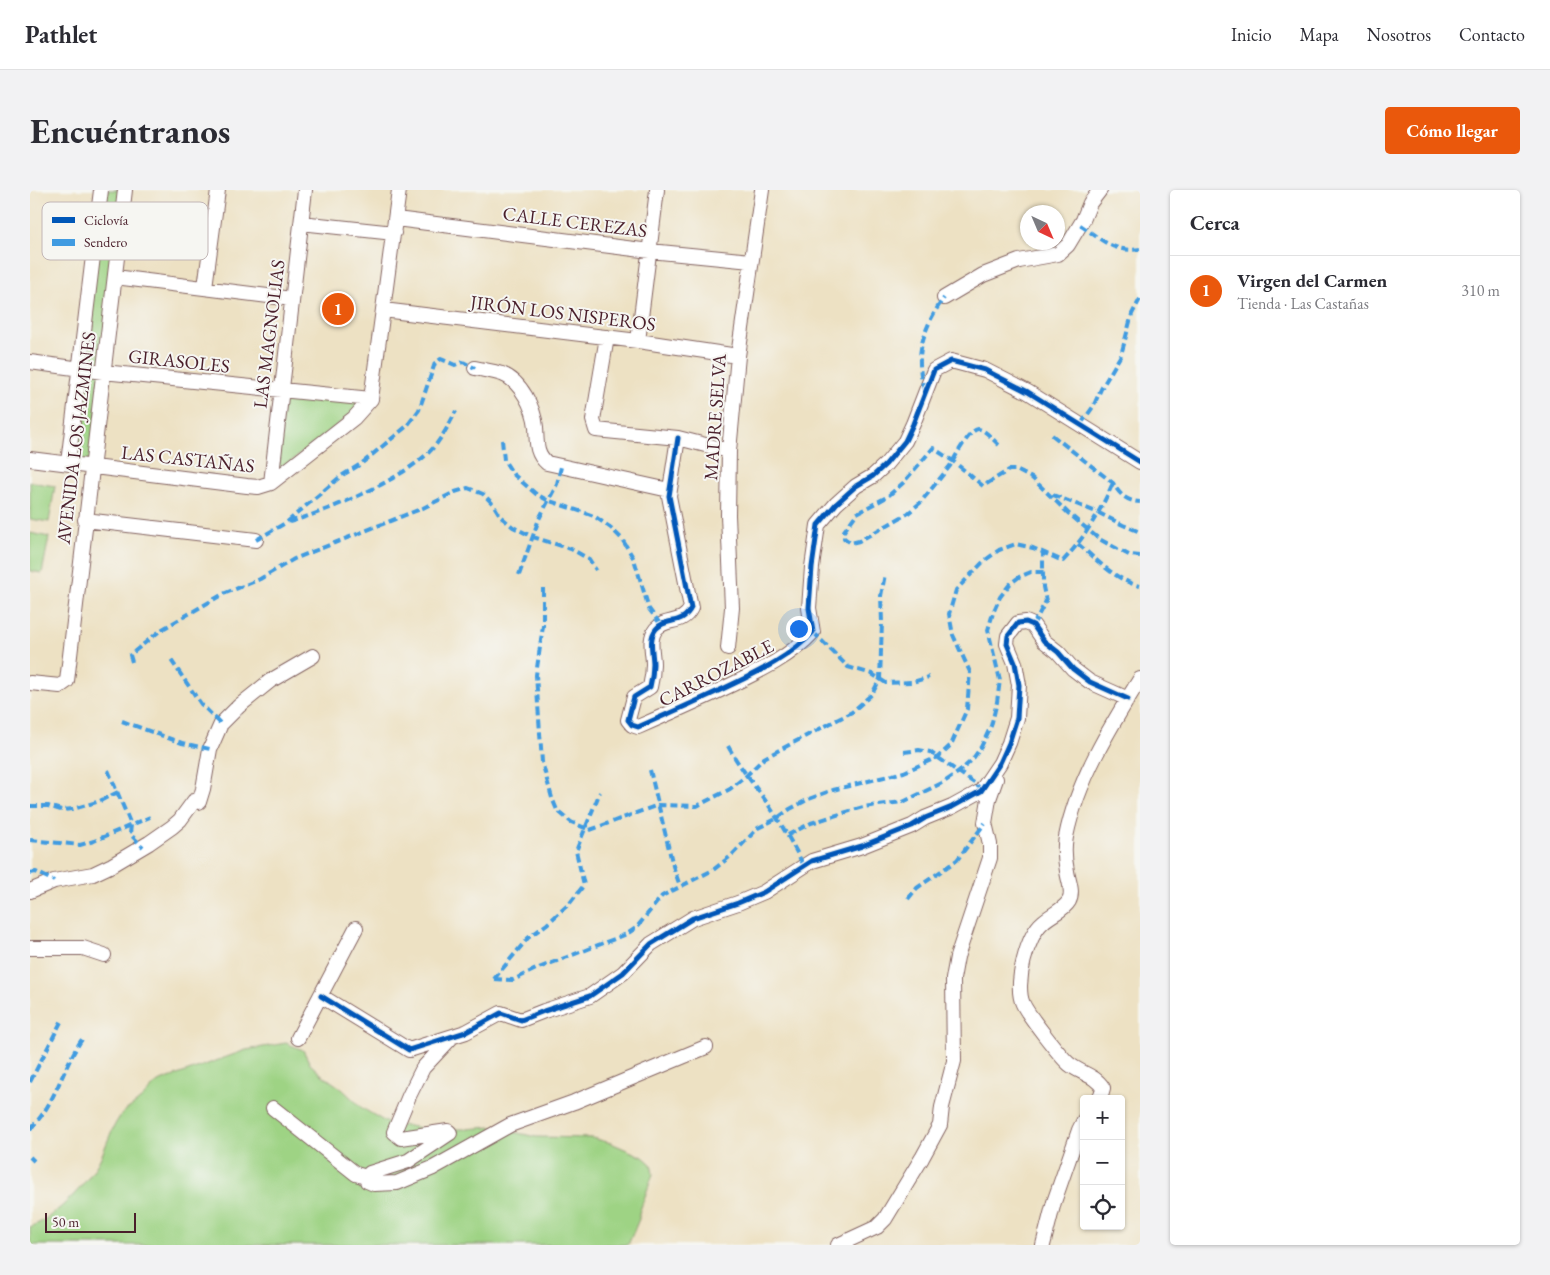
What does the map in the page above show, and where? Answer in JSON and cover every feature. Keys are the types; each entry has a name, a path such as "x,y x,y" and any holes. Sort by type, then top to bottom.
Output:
{"street":[{"path":"205,287 218,190"},
{"name":"LAS MAGNOLIAS","path":"271,483 305,190"},
{"path":"370,399 399,190"},
{"path":"638,341 657,190"},
{"name":"MADRE SELVA","path":"728,648 732,608 728,515 729,451 738,356 762,190"},
{"path":"944,298 984,275 1019,261 1058,254 1068,245 1084,220 1090,203 1100,190"},
{"name":"CALLE CEREZAS","path":"301,223 395,226 751,261"},
{"name":"AVENIDA LOS JAZMINES","path":"68,463 92,260"},
{"name":"AVENIDA LOS JAZMINES","path":"30,682 60,686 67,681 117,260"},
{"path":"115,277 292,298"},
{"name":"JIRÓN LOS NISPEROS","path":"383,310 638,341 738,356"},
{"path":"607,337 593,420 596,430 678,438 729,451"},
{"name":"CARROZABLE","path":"669,490 672,516 691,608 687,615 680,620 661,625 656,629 652,637 653,663 650,687 634,697 628,720 632,726 638,728 766,668 800,646 813,632 808,608 818,525 836,504 856,486 873,476 886,464 904,442 934,370 950,361 985,370 1028,392 1140,462"},
{"path":"30,362 103,372"},
{"path":"475,368 503,374 519,386 528,400 534,420 538,451 541,458 547,463 669,490 678,438"},
{"name":"GIRASOLES","path":"103,372 370,399"},
{"name":"LAS CASTAÑAS","path":"30,459 258,487 271,483 354,418 370,399"},
{"path":"85,520 256,540"},
{"path":"838,1245 877,1227 885,1219 940,1124 942,1107 954,1061 953,979 957,957 990,858 990,844 985,823 989,798 1010,743 1017,718 1019,685 1015,663 1008,644 1008,636 1018,622 1026,622 1033,625 1044,641 1090,682 1128,699"},
{"path":"30,890 54,881 93,874 124,859 172,827 180,820 194,801 199,802 210,750 221,724 249,697 270,681 313,656"},
{"path":"1101,1095 1103,1088 1098,1081 1069,1064 1035,1022 1023,1004 1020,992 1023,964 1029,943 1041,923 1069,901 1071,893 1066,871 1066,839 1076,800 1100,745 1140,679"},
{"path":"320,996 409,1050 466,1032 501,1013 520,1020 590,996 623,972 651,944 693,918 764,892 812,861 862,846 952,807 981,791 1000,763 1010,743"},
{"path":"298,1038 356,928"},
{"path":"30,948 83,948 104,955"},
{"path":"366,1177 370,1173 408,1161 450,1133 448,1130 401,1138 394,1132 423,1068 452,1036"},
{"path":"273,1108 356,1174 366,1177 367,1181 374,1184 398,1183 433,1168 510,1125 574,1102 706,1047"},
{"path":"1043,1245 1054,1202 1080,1127"}],"green space":[{"path":"101,190 125,190 124,202 100,202"},
{"path":"93,260 116,260 91,466 68,463"},
{"path":"284,395 362,402 358,409 276,473"},
{"path":"30,482 55,486 49,522 30,519"},
{"path":"30,533 49,537 42,573 30,571"},
{"path":"286,1043 303,1050 310,1064 321,1074 342,1089 362,1108 394,1127 404,1125 425,1129 466,1129 491,1127 536,1137 592,1138 611,1143 643,1157 651,1164 653,1174 639,1213 639,1219 628,1245 30,1245 30,1227 50,1216 80,1188 95,1168 113,1128 121,1116 158,1082 246,1050"}],"marked path":[{"path":"1080,225 1101,240 1115,247 1131,250 1140,249"},
{"path":"924,390 920,366 921,346 930,320 944,298"},
{"path":"1081,424 1093,407 1121,355 1132,314 1140,299"},
{"path":"256,540 287,522 341,476 361,464 407,426 419,410 435,363 441,359 455,365 463,362 475,368"},
{"path":"289,522 345,502 406,470 422,459 434,447 456,411"},
{"path":"999,445 984,431 975,430 962,445 959,451 955,457 952,462 950,466 920,503 907,514 859,541 851,543 844,538 844,531 857,513 887,497 903,483 933,448 953,461 983,486 1009,470 1016,470 1032,478 1068,513 1099,539 1129,555 1140,556"},
{"path":"1052,435 1113,483 1124,497 1140,502"},
{"path":"502,440 504,460 513,474 536,494 547,500 594,516 611,528 622,539 634,559 649,609 661,625"},
{"path":"519,575 539,519 557,484 561,467"},
{"path":"494,979 513,980 536,969 627,934 637,927 662,896 713,870 731,856 758,828 809,799 833,790 904,772 938,757 951,745 967,709 970,672 953,635 949,614 956,590 984,561 999,550 1016,544 1033,548 1063,561 1091,524 1113,483"},
{"path":"132,662 130,655 161,630 223,594 260,579 294,559 423,508 455,492 468,488 483,494 493,504 501,517 513,527 533,537 571,549 589,559 596,570"},
{"path":"1053,495 1140,532"},
{"path":"1078,544 1114,574 1140,586"},
{"path":"1033,625 1046,601 1043,587 1043,553"},
{"path":"788,835 811,823 863,807 903,802 944,782 972,760 981,747 991,726 997,702 1000,680 988,630 993,613 1000,597 1010,584 1019,577 1031,572 1044,572"},
{"path":"543,588 543,626 536,675 542,762 557,810 571,822 590,830 658,805 697,806 730,789 764,758 852,712 872,694 880,679 881,596 885,574"},
{"path":"813,632 848,667 872,674 886,683 913,682 929,677"},
{"path":"171,660 201,704 221,724"},
{"path":"122,721 182,743 210,749"},
{"path":"728,746 776,816 804,866"},
{"path":"904,752 919,750 930,752 977,785 981,791"},
{"path":"108,770 131,825 130,834 143,847"},
{"path":"650,770 673,866 680,886"},
{"path":"30,806 48,806 61,810 73,809 100,801 118,792"},
{"path":"494,979 528,938 570,903 584,885 576,851 600,792"},
{"path":"30,840 80,845 150,817"},
{"path":"908,899 917,888 957,860 985,823"},
{"path":"30,873 36,872 54,881"},
{"path":"30,1082 63,1018"},
{"path":"30,1129 53,1097 83,1038"},
{"path":"30,1157 34,1161"}],"cycle path":[{"path":"678,438 669,496 691,608 683,617 660,625 652,637 653,670 650,687 634,697 628,720 632,725 638,727 765,668 786,655 813,632 809,608 818,525 836,504 856,486 873,476 886,464 905,441 934,370 951,361 985,370 1028,392 1140,462"},
{"path":"321,996 409,1050 466,1032 501,1013 521,1020 590,996 623,973 651,944 693,918 764,892 812,861 862,846 912,826 925,818 952,807 981,791 1000,763 1009,743 1017,718 1019,685 1015,663 1007,644 1008,636 1018,623 1026,622 1033,625 1044,641 1058,652 1073,669 1090,682 1128,699"}],"place":[{"name":"Virgen del Carmen","path":"338,309"}]}
